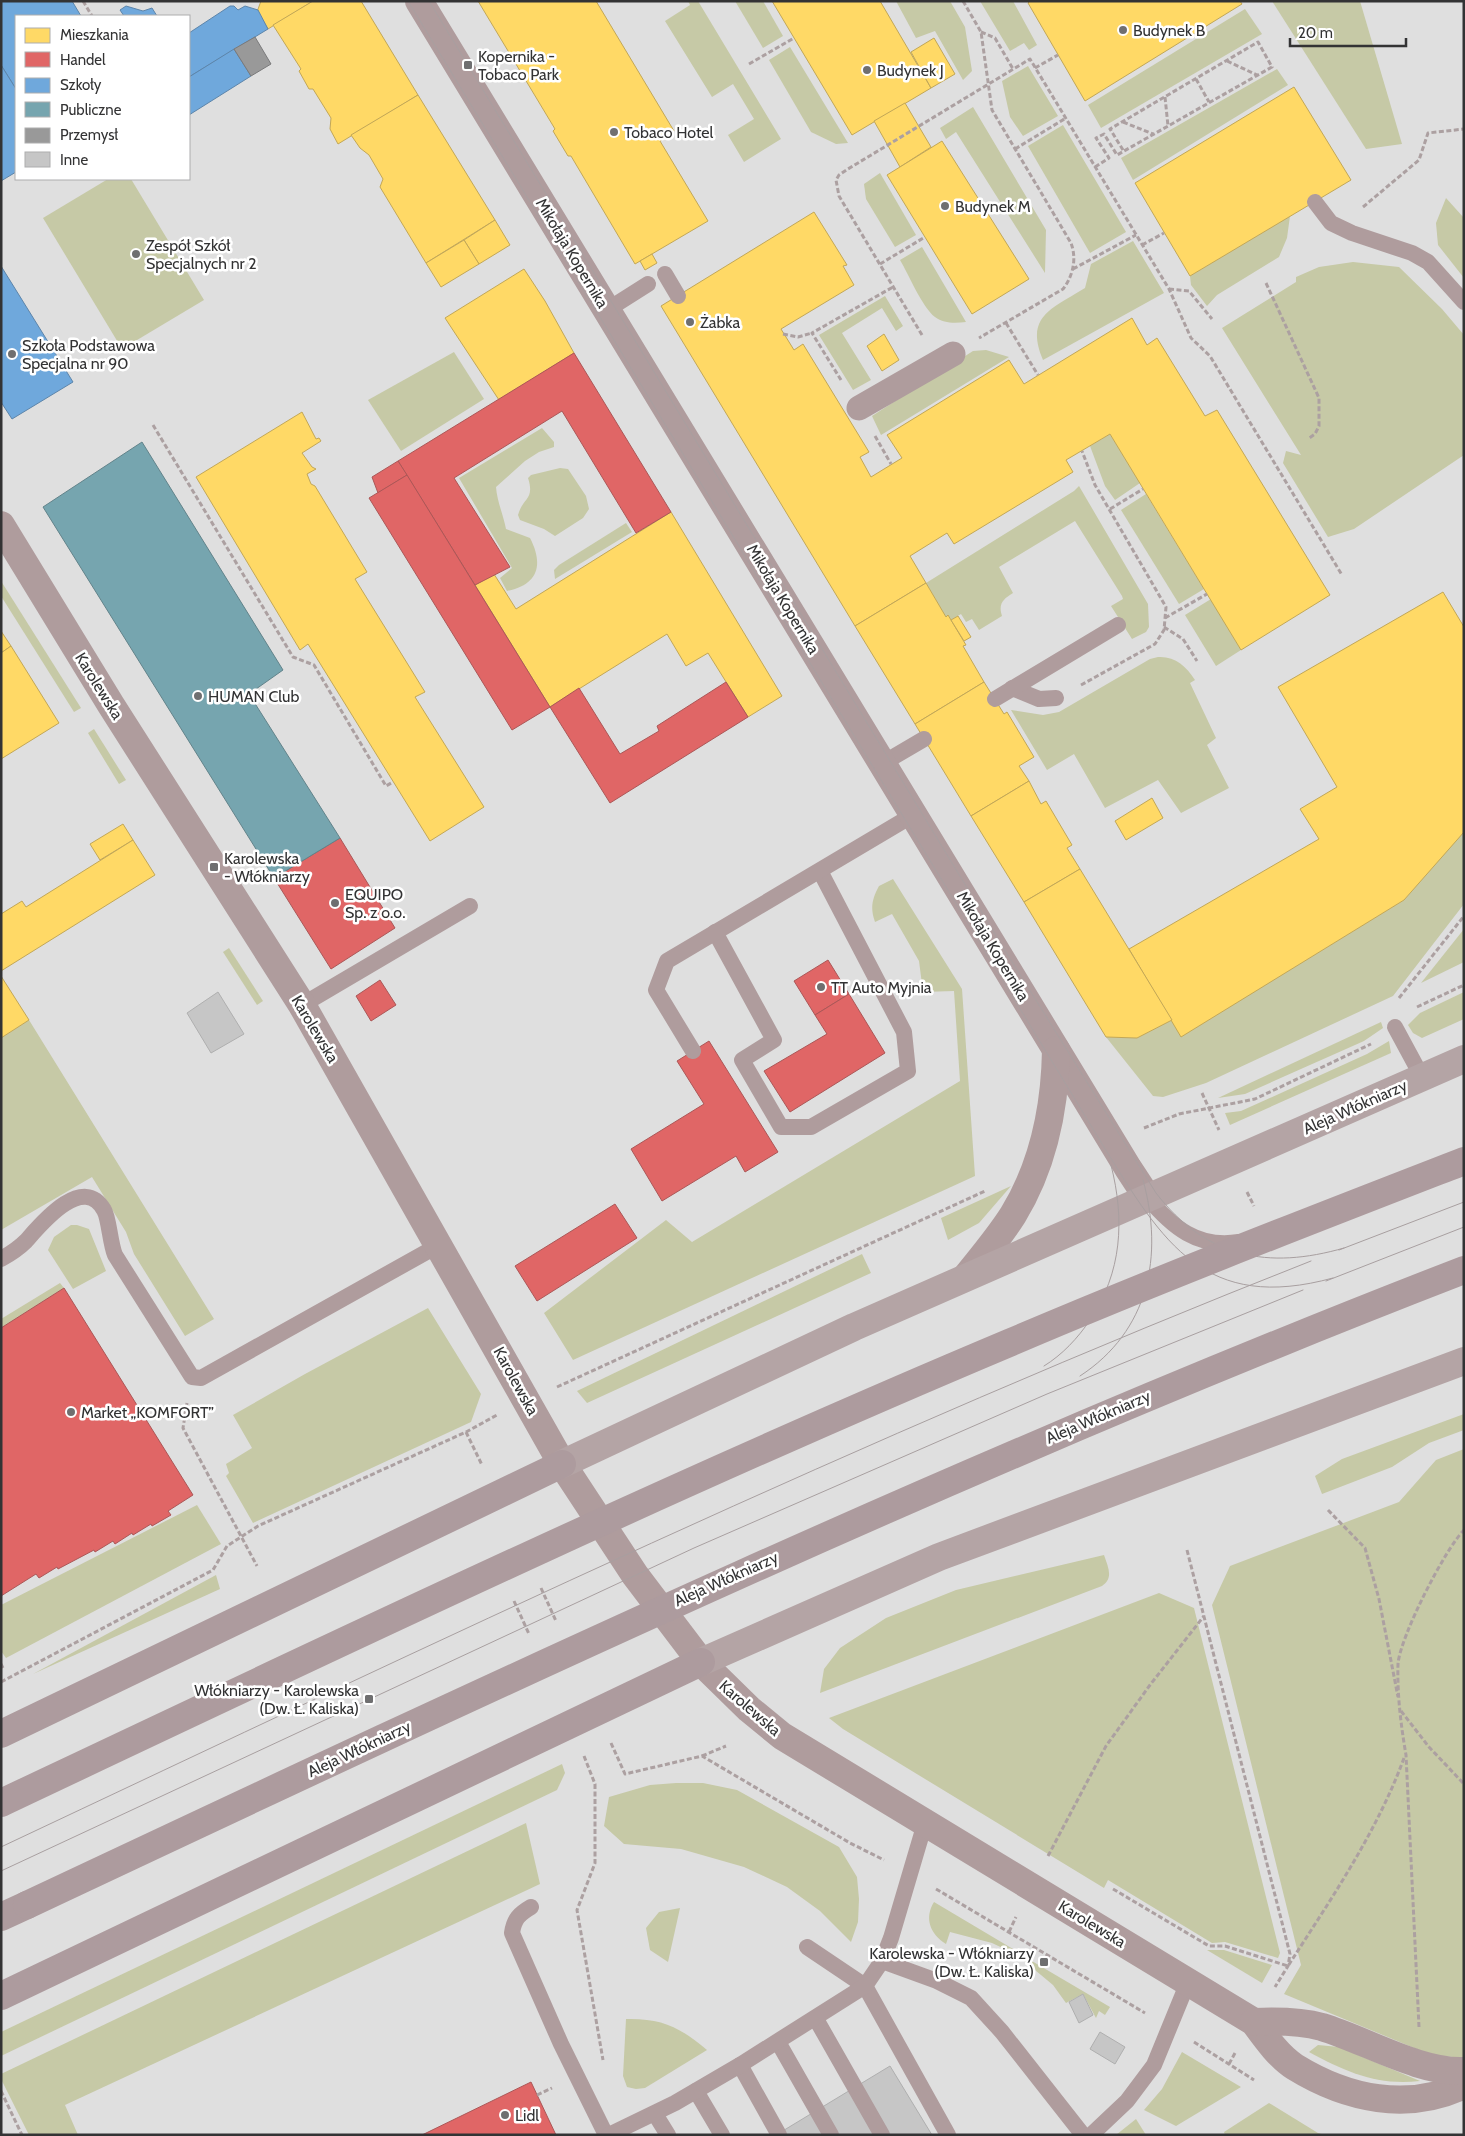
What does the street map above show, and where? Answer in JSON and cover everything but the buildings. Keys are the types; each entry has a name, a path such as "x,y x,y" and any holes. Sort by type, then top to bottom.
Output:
{"main road":[{"name":"Aleja Włókniarzy","path":"562,1464 966,1277 1464,1059"},
{"path":"1,1803 475,1580 747,1457 1034,1332 1464,1159"},
{"name":"Aleja Włókniarzy","path":"1,1917 518,1674 779,1555 1047,1438 1338,1318 1464,1270"},
{"path":"1,1996 701,1662 939,1557 1464,1361"},
{"path":"4,1727 562,1464"}],"street":[{"name":"Mikołaja Kopernika","path":"419,1 1147,1197"},
{"path":"859,408 953,354"},
{"name":"Karolewska","path":"1,525 111,705 302,1005 562,1464 635,1575 701,1662 749,1709 776,1732 1254,2022 1268,2041 1294,2066 1360,2096 1384,2101 1408,2101 1430,2098 1464,2085"},
{"path":"966,1277 1013,1215 1035,1173 1047,1128 1056,1050"},
{"path":"1254,2022 1282,2021 1321,2027 1426,2066 1464,2071"}],"lane":[{"path":"1315,202 1331,223 1352,233 1412,253 1428,262 1464,302"},
{"path":"665,274 678,296"},
{"path":"607,310 648,284"},
{"path":"995,699 1118,625"},
{"path":"1012,688 1039,699 1056,698"},
{"path":"884,766 890,759 924,739"},
{"path":"693,1051 656,990 667,961 913,815"},
{"path":"715,932 774,1040 742,1060 781,1126 811,1127 908,1071 904,1032 820,871"},
{"path":"302,1005 470,906"},
{"path":"1395,1027 1422,1077"},
{"path":"1147,1197 1182,1232 1202,1241 1236,1242 1297,1223 1464,1159"},
{"path":"1,1259 25,1242 46,1216 61,1206 88,1197 97,1201 105,1211 109,1240 115,1255 192,1377 201,1378 439,1245"},
{"path":"531,1907 519,1914 514,1923 512,1933 561,2044 608,2135 655,2114 696,2091 778,2042 865,1986 882,1961 925,1823"},
{"path":"807,1947 865,1986 948,2135"},
{"path":"882,1961 937,1981 971,1998 1002,2032 1083,2135"},
{"path":"1091,2135 1126,2101 1154,2064 1188,1982"},
{"path":"816,2018 882,2135"},
{"path":"778,2042 831,2135"},
{"path":"740,2065 779,2135"},
{"path":"696,2091 722,2135"},
{"path":"655,2114 668,2135"}],"path":[{"path":"83,1 91,15"},
{"path":"963,1 981,32 988,84 992,110 1071,243 1074,252 1072,269 1063,288 953,354 939,354 931,350 839,196 836,180 839,175 988,84 1030,59 1169,289 1191,338 1210,356 1342,575"},
{"path":"981,32 995,38 1013,69"},
{"path":"749,64 794,38"},
{"path":"1095,167 1108,158 1096,138 1104,134 1117,155 1272,67 1258,42 1110,129 1123,150"},
{"path":"1036,68 1058,55"},
{"path":"1227,60 1257,75"},
{"path":"1196,79 1209,102"},
{"path":"1165,97 1168,126"},
{"path":"1015,149 1066,118"},
{"path":"1123,121 1153,134"},
{"path":"1331,223 1357,212 1419,160 1428,133 1464,128"},
{"path":"1142,245 1164,233"},
{"path":"1072,269 1136,235"},
{"path":"880,264 925,237"},
{"path":"1266,283 1319,398 1319,426 1315,434 1308,438"},
{"path":"783,334 798,338 812,333 893,287"},
{"path":"1169,289 1190,291 1212,319"},
{"path":"1006,323 1038,375"},
{"path":"812,333 892,464"},
{"path":"153,426 293,657 314,665 386,786 393,782"},
{"path":"1056,698 1155,644 1164,630 1166,607 1095,485 1082,451"},
{"path":"1110,509 1143,489"},
{"path":"1165,618 1207,594"},
{"path":"1164,627 1183,639 1196,661"},
{"path":"1395,1027 1393,1014 1396,1002 1464,916"},
{"path":"1158,1121 1254,1099 1365,1047 1395,1027 1417,1007 1464,985"},
{"path":"1202,1093 1221,1133"},
{"path":"568,1381 989,1190"},
{"path":"192,1377 182,1428 257,1566"},
{"path":"1,1682 213,1570 227,1546 258,1526 466,1432 502,1412"},
{"path":"466,1432 483,1467"},
{"path":"1328,1510 1365,1548 1379,1599 1400,1709 1406,1756 1419,2028 1426,2066"},
{"path":"1464,1530 1420,1602 1398,1662 1400,1709 1428,1747 1464,1784"},
{"path":"1187,1550 1290,1954 1288,1966"},
{"path":"539,1584 557,1622"},
{"path":"512,1597 534,1643"},
{"path":"1009,1932 1106,1746 1150,1685 1204,1616"},
{"path":"609,1738 625,1774 702,1756 726,1746"},
{"path":"582,1750 595,1784 595,1863 577,1910 603,2062"},
{"path":"702,1756 850,1843 909,1873 1258,2082"},
{"path":"1273,1990 1336,1892 1391,1793 1406,1756"},
{"path":"1113,1888 1209,1946 1225,1946 1288,1966"},
{"path":"1229,2064 1235,2053"},
{"path":"1,2091 22,2135"}],"green space":[{"path":"688,1 698,1 781,139 744,162 728,135 754,119 733,84 712,97 665,21 690,5"},
{"path":"735,1 763,1 783,36 763,48"},
{"path":"896,1 950,1 965,27 972,71 963,80 935,31 916,38"},
{"path":"980,1 1013,1 1037,45 1029,50 1024,43 1010,51"},
{"path":"1272,1 1360,1 1402,144 1366,149"},
{"path":"1245,9 1262,34 1101,128 1088,105"},
{"path":"790,47 848,143 836,144 811,132 769,60"},
{"path":"1028,66 1058,116 1023,136 1010,117 1002,81"},
{"path":"1277,69 1288,85 1133,180 1121,158"},
{"path":"973,107 1046,230 1045,273 956,132 946,139 940,128"},
{"path":"1063,125 1126,232 1090,253 1028,146"},
{"path":"880,173 916,235 895,247 866,199 864,184"},
{"path":"106,180 132,180 204,300 122,349 43,218"},
{"path":"1446,198 1464,218 1464,278 1438,245 1436,223"},
{"path":"1290,216 1287,238 1279,257 1217,295 1207,306 1191,285 1190,276"},
{"path":"1133,241 1164,293 1043,360 1038,345 1037,333 1045,315 1085,288 1091,264"},
{"path":"922,247 966,322 942,321 930,312 921,299 900,260"},
{"path":"1353,262 1399,267 1442,309 1464,335 1464,455 1354,529 1328,537 1283,463 1286,451 1301,455 1222,328 1296,282 1296,277 1319,267"},
{"path":"885,296 903,326 896,331 882,308 842,333 871,380 853,390 819,335"},
{"path":"986,350 1009,357 881,435 872,416 973,351"},
{"path":"454,352 484,399 401,451 368,400"},
{"path":"542,428 554,442 554,447 539,452 525,461 496,487 506,529 530,538 537,557 537,565 532,579 526,584 507,591 500,578 512,568 459,478"},
{"path":"1110,434 1140,483 1115,500 1105,486 1090,446"},
{"path":"560,468 568,469 586,496 589,509 583,518 555,536 544,529 520,520 518,515 529,495 530,485 528,478 531,475"},
{"path":"1079,486 1148,604 1149,627 1146,632 1132,639 1111,606 1123,599 1122,596 1075,521 999,567 1013,593 1002,602 1002,616 979,630 972,619 966,622 961,614 951,620 948,616 946,617 926,583 1074,491"},
{"path":"1146,494 1204,589 1179,604 1121,510"},
{"path":"626,523 632,532 555,579 554,570 559,565"},
{"path":"1,581 81,708 74,712 1,596"},
{"path":"1211,599 1241,650 1216,666 1185,615"},
{"path":"1158,657 1170,658 1180,663 1195,680 1190,683 1216,738 1207,745 1229,788 1181,813 1158,780 1105,808 1074,754 1047,770 1011,710 1043,715 1059,712 1150,659"},
{"path":"94,729 126,780 119,784 88,733"},
{"path":"1464,830 1464,904 1393,996 1206,1083 1163,1097 1153,1096 1106,1037 1137,1038 1172,1020 1182,1036 1404,900"},
{"path":"893,879 962,989 975,1176 573,1360 544,1313 666,1220 692,1242 960,1081 954,991 923,992 919,961 892,914 875,922 873,917 872,904 879,886"},
{"path":"1464,929 1464,962 1421,983"},
{"path":"229,948 263,1001 257,1005 223,952"},
{"path":"1464,992 1464,1019 1422,1038 1413,1033 1408,1025 1420,1013"},
{"path":"29,1020 214,1319 185,1336 134,1254 126,1232 92,1177 1,1230 1,1038"},
{"path":"1381,1022 1383,1028 1364,1041 1245,1094 1218,1098"},
{"path":"1389,1041 1391,1053 1230,1125 1225,1113 1241,1111 1367,1054"},
{"path":"1011,1186 979,1223 948,1240 941,1218"},
{"path":"71,1225 89,1229 106,1271 73,1289 48,1250 54,1237"},
{"path":"862,1254 871,1273 587,1403 577,1391"},
{"path":"60,1283 64,1288 1,1328 1,1319"},
{"path":"428,1308 481,1394 471,1422 253,1523 226,1476 229,1473 226,1464 252,1448 233,1415"},
{"path":"1464,1414 1464,1430 1429,1443 1392,1467 1322,1494 1315,1476 1342,1459"},
{"path":"1464,1449 1464,2058 1431,2055 1284,1994 1301,1965 1212,1605 1230,1566 1399,1502 1436,1460"},
{"path":"197,1505 221,1544 6,1658 1,1651 1,1605"},
{"path":"1104,1555 1109,1576 1106,1583 1102,1586 820,1693 824,1669 840,1648 886,1618 956,1590"},
{"path":"216,1575 220,1589 33,1674"},
{"path":"1159,1593 1194,1608 1280,1953 1278,1958 1225,1942 1212,1943 1108,1880 1104,1888 843,1729 829,1718"},
{"path":"562,1764 565,1773 557,1790 1,2056 1,2032"},
{"path":"703,1783 737,1790 839,1847 857,1877 859,1899 858,1922 851,1942 820,1911 787,1887 744,1867 681,1849 624,1844 604,1826 609,1797 650,1785"},
{"path":"526,1823 540,1884 65,2105 78,2135 29,2135 1,2079 1,2074"},
{"path":"934,1902 1013,1949 1011,1952 992,1943 950,1932 946,1944 940,1940 930,1925 929,1914"},
{"path":"680,1908 668,1962 650,1950 646,1928 659,1912"},
{"path":"1207,1950 1224,1950 1272,1965 1262,1983"},
{"path":"1025,1957 1110,2007 1105,2015 1099,2011 1096,2018 1083,1994 1066,2003 1053,1985 1023,1960"},
{"path":"626,2019 660,2022 688,2035 707,2050 645,2088 627,2087 623,2076"},
{"path":"1318,2045 1339,2047 1420,2081 1390,2081 1362,2076 1336,2066 1309,2052"},
{"path":"1182,2052 1241,2087 1176,2126 1144,2110 1162,2089"},
{"path":"1269,2103 1318,2133 1325,2135 1225,2135 1224,2132"},
{"path":"1136,2119 1146,2135 1116,2135"}],"tram line":[{"path":"408,1 1104,1147 1147,1213 1169,1240 1193,1262 1220,1277 1252,1286 1289,1286 1333,1278"},
{"path":"429,1 1006,952 1156,1193 1175,1215 1196,1232 1217,1245 1240,1253 1264,1257 1290,1258 1316,1255 1344,1248"},
{"path":"1044,1366 1069,1346 1080,1333 1101,1302 1109,1283 1118,1245 1119,1226 1118,1206 1111,1165"},
{"path":"1080,1376 1103,1358 1122,1337 1136,1314 1145,1290 1150,1264 1152,1236 1143,1180"},
{"path":"1339,1250 1464,1202"},
{"path":"1326,1281 1464,1227"},
{"path":"1,1847 651,1543 979,1398 1311,1261"},
{"path":"1,1871 694,1548 1047,1394 1303,1290"}],"place":[{"name":"Budynek B","path":"1123,30"},
{"name":"Kopernika - Tobaco Park","path":"468,65"},
{"name":"Budynek J","path":"867,70"},
{"name":"Tobaco Hotel","path":"614,132"},
{"name":"Budynek M","path":"945,206"},
{"name":"Zespół Szkół Specjalnych nr 2","path":"136,254"},
{"name":"Żabka","path":"690,322"},
{"name":"Szkoła Podstawowa Specjalna nr 90","path":"12,354"},
{"name":"HUMAN Club","path":"198,696"},
{"name":"Karolewska - Włókniarzy","path":"214,867"},
{"name":"EQUIPO Sp. z o.o.","path":"335,903"},
{"name":"TT Auto Myjnia","path":"821,987"},
{"name":"Market „KOMFORT”","path":"71,1412"},
{"name":"Włókniarzy - Karolewska (Dw. Ł. Kaliska)","path":"369,1699"},
{"name":"Karolewska - Włókniarzy (Dw. Ł. Kaliska)","path":"1044,1962"},
{"name":"Lidl","path":"505,2115"}]}
